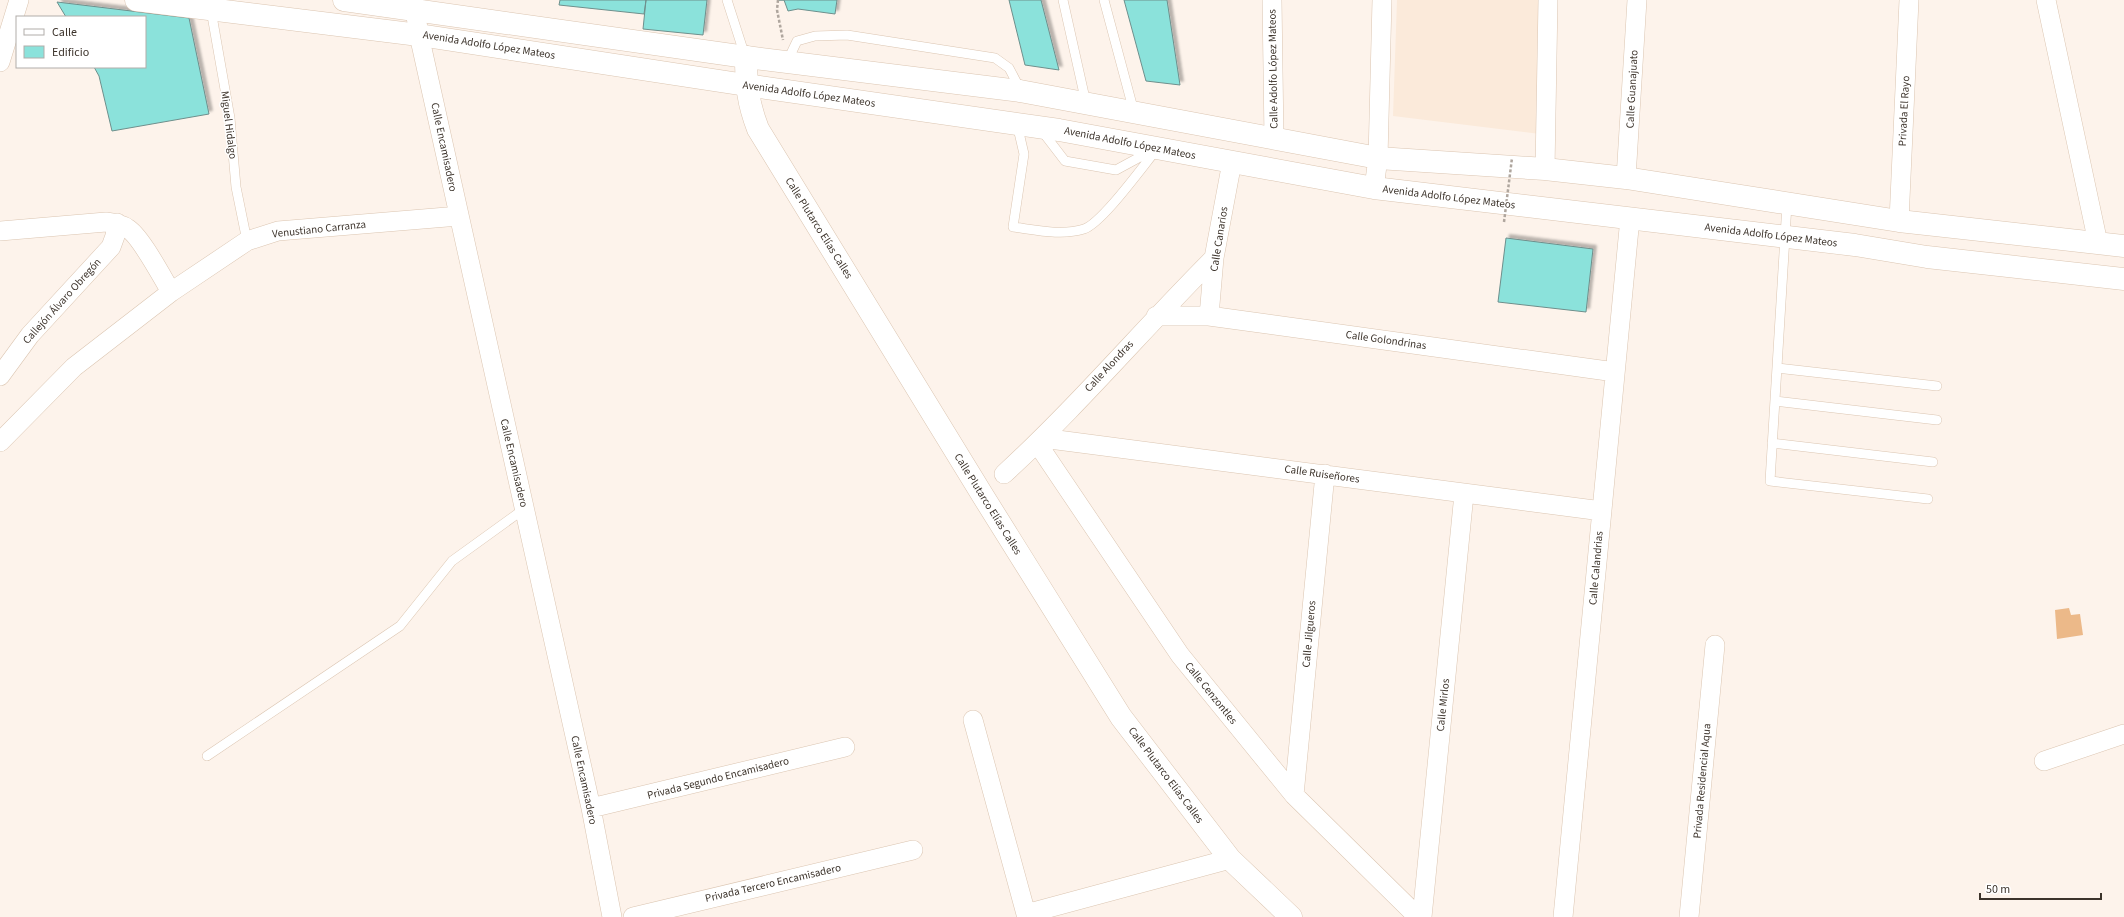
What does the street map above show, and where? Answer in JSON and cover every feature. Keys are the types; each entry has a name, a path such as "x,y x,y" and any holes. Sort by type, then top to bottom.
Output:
{"main road":[{"name":"Avenida Adolfo López Mateos","path":"136,0 210,4 746,85 1049,128 1374,188 1785,236 1855,245 1927,257 2124,279"},
{"path":"344,0 409,6 746,57 1020,91 1378,158 1544,169 1626,178 1899,221 2124,246"},
{"name":"Calle Plutarco Elías Calles","path":"746,57 746,85 749,107 758,130 996,516 1122,716 1230,859 1291,917"},
{"path":"1049,128 1063,99"},
{"path":"1855,214 1855,245"}],"street":[{"name":"Calle Adolfo López Mateos","path":"1272,0 1274,139"},
{"path":"1374,188 1378,158 1382,0"},
{"path":"1544,169 1548,0"},
{"name":"Calle Guanajuato","path":"1626,178 1637,0"},
{"name":"Privada El Rayo","path":"1899,221 1909,0"},
{"path":"2046,0 2098,243"},
{"name":"Calle Encamisadero","path":"409,6 419,35 591,808 612,917"},
{"path":"0,62 12,9"},
{"name":"Calle Canarios","path":"1209,316 1214,258 1232,162"},
{"name":"Venustiano Carranza","path":"0,442 74,367 171,292 247,241 278,231 459,216"},
{"name":"Calle Calandrias","path":"1563,917 1630,218"},
{"path":"0,231 106,222 117,223 128,228 136,236 171,292"},
{"name":"Callejón Álvaro Obregón","path":"0,376 30,335 111,247 115,236 117,223"},
{"name":"Calle Alondras","path":"1004,474 1040,441 1156,316 1214,258"},
{"name":"Calle Golondrinas","path":"1156,316 1209,316 1615,372"},
{"name":"Calle Ruiseñores","path":"1040,441 1324,474 1464,494 1602,511"},
{"name":"Calle Cenzontles","path":"1040,441 1180,655 1294,795 1418,917"},
{"name":"Calle Jilgueros","path":"1294,795 1324,474"},
{"name":"Calle Mirlos","path":"1422,917 1464,494"},
{"name":"Privada Residencial Aqua","path":"1690,917 1715,645"},
{"path":"972,720 1026,916 1230,859"},
{"path":"2044,761 2124,734"},
{"name":"Privada Segundo Encamisadero","path":"591,808 844,747"},
{"name":"Privada Tercero Encamisadero","path":"633,917 913,850"}],"lane":[{"path":"727,0 746,57"},
{"path":"1063,0 1086,103"},
{"path":"1104,0 1134,113"},
{"name":"Miguel Hidalgo","path":"210,4 230,118 236,187 247,241"},
{"path":"787,62 797,41 815,36 847,35 996,58 1009,68 1020,91"},
{"path":"1017,124 1024,154 1014,227 1059,232 1085,229 1102,216 1158,148"},
{"path":"1049,128 1065,161 1116,170 1158,148"},
{"path":"1787,204 1770,481 1928,499"},
{"path":"1777,368 1937,386"},
{"path":"1775,401 1937,420"},
{"path":"1772,443 1933,462"},
{"path":"207,756 400,626 452,561 524,509"}],"path":[{"path":"778,0 777,10 787,62"},
{"path":"1504,222 1512,158"}],"shaded area":[{"path":"1397,0 1550,0 1548,135 1393,116"},
{"path":"2069,608 2071,615 2080,614 2083,635 2057,639 2055,610"}],"building":[{"path":"560,0 646,0 644,14 559,5"},
{"path":"646,0 707,0 703,35 643,29"},
{"path":"784,0 837,0 835,14 798,9 788,11"},
{"path":"1009,0 1041,0 1059,70 1025,65"},
{"path":"1124,0 1167,0 1180,85 1146,81"},
{"path":"57,2 189,18 209,114 112,131 99,76 95,68 146,68 146,16 65,16"},
{"path":"1506,238 1593,249 1586,312 1498,302"}]}
